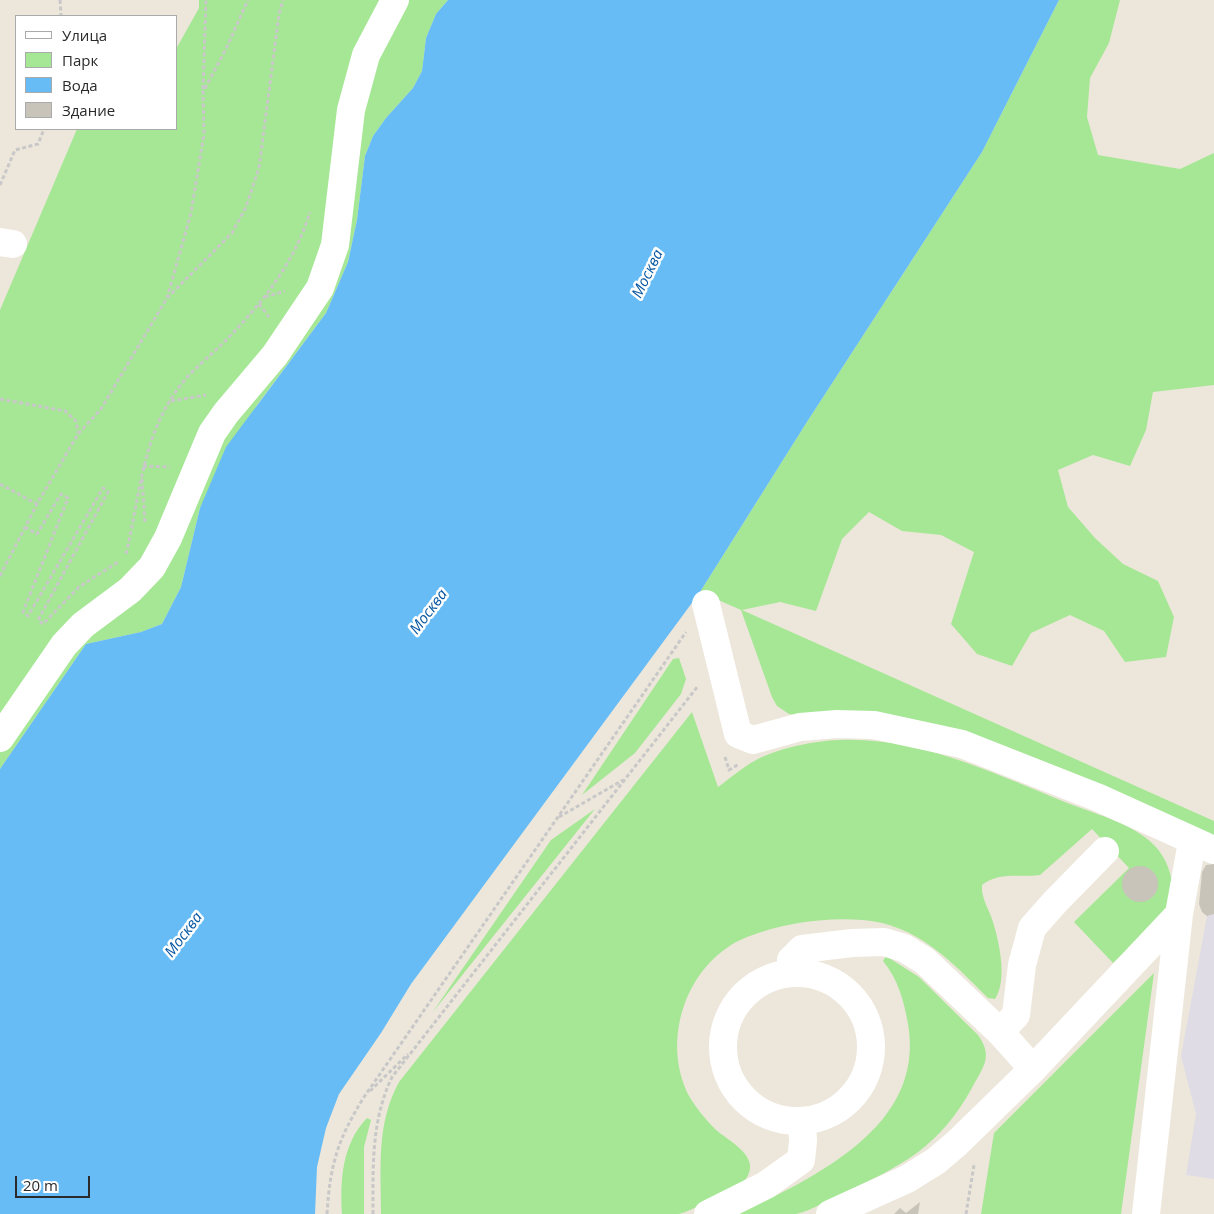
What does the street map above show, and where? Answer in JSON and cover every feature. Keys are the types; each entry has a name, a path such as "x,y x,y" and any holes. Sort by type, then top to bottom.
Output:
{"street":[{"path":"0,738 64,645 83,625 130,590 152,567 168,538 212,433 226,412 275,355 320,288 335,245 354,101 366,55 395,0"},
{"path":"706,604 738,734 753,740 800,727 837,724 874,725 962,744 1099,798 1203,846 1179,914 1146,1214"},
{"path":"1000,1032 1016,1015 1022,965 1032,928 1105,851"},
{"path":"830,1214 907,1179 936,1161 980,1122 1033,1069 1179,914"},
{"path":"792,972 791,960 802,950 852,943 884,942 904,948 925,961 1000,1032 1033,1069"},
{"path":"792,972 821,976 846,991 864,1013 871,1042 867,1071 853,1096 829,1114 802,1121 771,1116 747,1103 730,1080 722,1051 726,1022 741,997 763,980 792,972"},
{"path":"708,1214 766,1185 801,1160 803,1141 802,1121"}],"path":[{"path":"60,0 61,15"},
{"path":"167,298 191,213 204,134 203,92 206,0"},
{"path":"203,92 226,49 248,0"},
{"path":"0,576 37,504 78,434 101,409 167,298 232,233 246,207 258,168 279,14 283,0"},
{"path":"0,185 15,150 38,144 44,130"},
{"path":"112,572 125,557 143,466 156,426 180,386 249,317 285,270 303,235 312,208"},
{"path":"0,399 65,411 76,421 78,434"},
{"path":"0,484 37,504"},
{"path":"25,527 38,534 61,494 68,498 22,612 28,616 103,488 108,492 38,620 43,624 79,587 125,557"},
{"path":"327,1214 331,1170 337,1146 348,1122 690,627 692,635"},
{"path":"373,1214 373,1148 382,1098 392,1077 704,678"},
{"path":"724,752 729,770 744,761"},
{"path":"556,819 624,779"},
{"path":"364,1097 418,1045"},
{"path":"966,1214 974,1160"}],"shaded area":[{"path":"1214,914 1214,1179 1186,1175 1196,1114 1181,1056 1207,916"}],"green space":[{"path":"199,0 448,0 436,14 426,38 422,71 413,88 386,118 373,136 365,156 357,220 348,262 326,313 257,405 200,508 181,587 162,624 141,632 86,644 0,769 0,310 77,130 178,130 178,45 199,8"},
{"path":"1059,0 1120,0 1109,43 1090,78 1087,117 1098,155 1180,169 1214,153 1214,385 1153,392 1146,430 1130,466 1093,455 1058,470 1068,507 1095,538 1123,564 1158,581 1174,617 1166,657 1125,662 1104,631 1070,615 1031,633 1012,666 977,654 951,624 974,552 941,535 902,531 869,512 842,539 816,611 780,602 742,610 1214,821 1214,836 1101,788 789,714 777,706 772,697 741,610 700,592 805,425 982,152"},
{"path":"679,658 686,679 681,694 635,753 582,795 673,659"},
{"path":"692,712 718,787 762,757 790,747 809,743 869,740 899,744 928,751 986,770 1115,821 1137,832 1155,846 1166,862 1172,882 1168,905 1147,932 1113,963 1074,922 1129,868 1092,829 1040,875 1003,876 982,885 984,898 997,938 1001,960 1001,981 995,999 988,998 933,947 900,929 882,923 849,919 819,920 775,928 747,937 726,948 709,964 695,983 685,1004 679,1027 677,1050 681,1074 689,1096 715,1129 747,1156 750,1163 750,1171 742,1183 714,1199 679,1214 381,1214 381,1146 383,1130 386,1114 399,1082"},
{"path":"595,809 432,1013 551,840"},
{"path":"886,956 919,977 983,1042 986,1055 985,1061 973,1086 947,1125 933,1140 901,1164 883,1174 802,1213 739,1214 800,1183 830,1165 858,1144 882,1120 900,1092 909,1060 908,1024 900,991 893,975 883,961"},
{"path":"1154,973 1121,1214 981,1214 994,1133"},
{"path":"367,1118 371,1120 364,1147 364,1214 342,1214 344,1163 352,1139"}],"water":[{"name":"Москва","path":"448,0 1059,0 982,152 805,425 700,592 411,984 381,1033 339,1094 326,1128 317,1167 315,1214 0,1214 0,769 86,644 141,632 162,624 181,587 200,508 226,447 326,313 348,262 357,220 365,156 373,136 386,118 413,88 422,71 426,38 436,14"}],"building":[{"path":"1214,864 1214,914 1207,916 1202,912 1199,904 1202,872 1206,865"},
{"path":"1140,866 1147,867 1153,871 1157,877 1157,891 1153,897 1147,901 1140,902 1133,901 1127,897 1123,891 1122,884 1123,877 1127,871 1133,867"},
{"path":"920,1202 918,1214 894,1214 900,1208 906,1213"}]}
